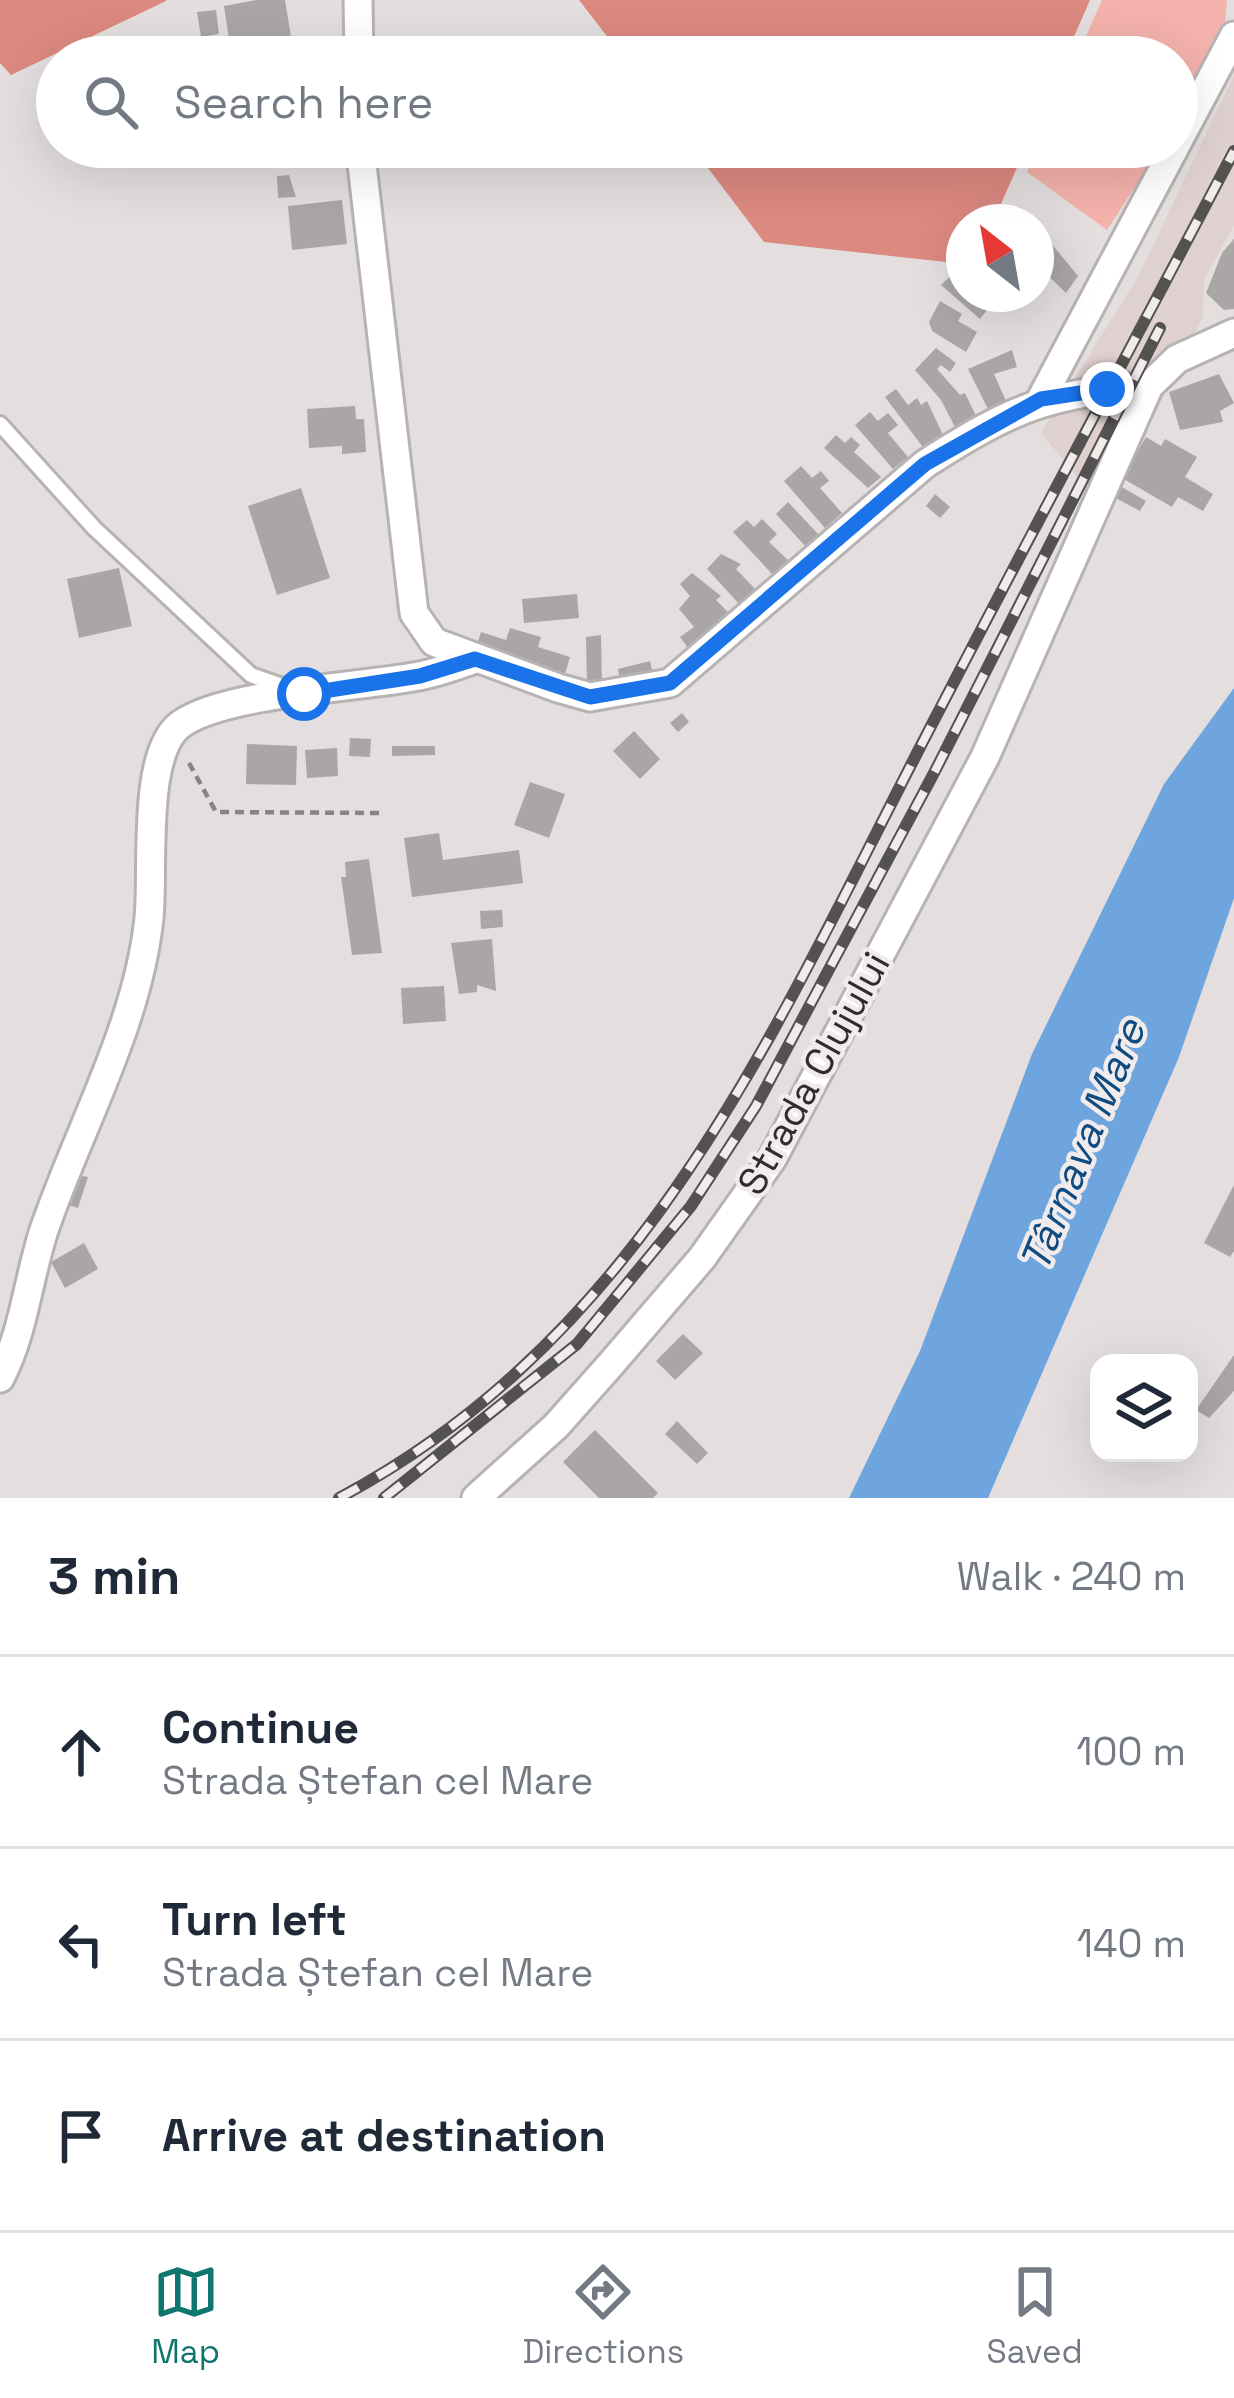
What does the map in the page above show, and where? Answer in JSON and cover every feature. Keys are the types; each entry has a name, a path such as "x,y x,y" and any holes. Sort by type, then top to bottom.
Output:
{"street":[{"path":"358,0 359,36"},
{"path":"1198,104 1234,36"},
{"path":"362,168 414,613 434,642 590,697 670,683 925,464 1041,399 1149,386 1177,359 1234,333"},
{"path":"1041,399 1163,168"},
{"name":"Strada Clujului","path":"476,1498 556,1426 611,1364 702,1258 772,1159 985,757 1149,386"},
{"path":"0,1378 12,1355 44,1232 139,968 149,920 156,771 166,740 196,716 420,676 475,659"}],"lane":[{"path":"0,424 94,529 250,675 304,694"}],"path":[{"path":"196,716 188,768 216,812 382,813"}],"shaded area":[{"path":"0,0 166,0 93,36 36,36 36,63 11,75 0,63"},
{"path":"579,0 1090,0 1074,36 607,36"},
{"path":"1102,0 1227,0 1224,35 1198,84 1198,36 1086,36"},
{"path":"1234,75 1234,225 1204,280 1203,317 1106,512 1041,433 1139,275 1190,168 1198,168 1198,151"},
{"path":"708,168 1017,168 1001,204 946,204 946,262 764,242"},
{"path":"1029,168 1147,168 1107,230 1027,172"}],"water":[{"name":"Târnava Mare","path":"1234,688 1234,898 1179,1057 988,1498 849,1498 920,1351 1032,1054 1164,784"}],"building":[{"path":"285,0 291,36 228,36 224,6"},
{"path":"216,10 219,34 201,36 197,12"},
{"path":"289,175 296,197 278,198 277,176"},
{"path":"342,200 347,244 292,250 288,206"},
{"path":"1234,239 1234,309 1224,310 1206,293 1222,253"},
{"path":"1054,247 1078,276 1066,293 1054,281"},
{"path":"940,301 946,312 962,314 958,321 977,332 966,352 932,331 929,322"},
{"path":"936,348 956,363 950,372 941,365 937,369 960,395 965,393 977,418 956,429 941,400 915,370"},
{"path":"1012,350 1017,367 994,374 1006,401 989,411 968,369"},
{"path":"1219,374 1234,403 1220,411 1223,422 1180,430 1169,392"},
{"path":"896,389 908,405 917,398 921,405 927,401 944,437 925,450 885,397"},
{"path":"355,406 356,419 364,419 366,452 342,454 342,446 309,448 307,409"},
{"path":"870,412 878,421 888,413 898,425 888,433 908,457 893,469 855,425"},
{"path":"836,435 845,443 851,437 860,445 854,452 881,477 868,488 824,448"},
{"path":"1146,437 1161,446 1165,439 1197,457 1185,477 1213,494 1203,511 1178,497 1172,507 1122,478"},
{"path":"801,466 812,478 821,471 829,481 820,488 842,513 825,528 784,481"},
{"path":"1118,485 1146,501 1140,511 1112,496"},
{"path":"301,488 330,578 277,595 248,506"},
{"path":"935,494 950,507 940,518 926,506"},
{"path":"788,502 819,535 806,547 776,514"},
{"path":"762,519 777,534 769,542 788,560 773,575 733,532 747,520 754,527"},
{"path":"721,554 741,564 736,569 757,591 742,607 707,569"},
{"path":"119,568 132,626 79,638 67,579"},
{"path":"692,573 721,596 716,600 732,616 691,652 680,637 694,627 679,609 690,596 680,584"},
{"path":"577,594 579,618 524,623 522,599"},
{"path":"510,628 541,637 538,647 570,657 564,677 475,651 481,632 506,640"},
{"path":"601,635 602,686 587,687 586,637"},
{"path":"650,661 654,678 621,685 618,669"},
{"path":"682,713 689,722 678,732 670,723"},
{"path":"634,731 660,759 640,779 613,751"},
{"path":"350,738 371,739 370,757 349,756"},
{"path":"247,744 297,746 296,785 246,784"},
{"path":"392,746 435,746 435,755 392,756"},
{"path":"337,748 338,776 307,778 305,750"},
{"path":"530,782 565,794 549,838 514,825"},
{"path":"439,833 443,860 519,850 523,883 412,897 404,838"},
{"path":"369,859 382,953 352,955 341,877 346,877 345,862"},
{"path":"502,910 503,927 481,929 480,911"},
{"path":"492,939 496,991 477,985 477,992 459,994 451,943"},
{"path":"444,986 446,1021 403,1024 401,988"},
{"path":"75,1175 88,1177 78,1208 68,1205"},
{"path":"1234,1185 1234,1251 1230,1257 1204,1243"},
{"path":"84,1243 98,1269 65,1288 51,1262"},
{"path":"683,1334 703,1353 675,1380 656,1361"},
{"path":"1234,1355 1234,1391 1209,1418 1198,1407"},
{"path":"677,1421 708,1453 697,1464 665,1434"},
{"path":"595,1430 658,1493 653,1498 599,1498 563,1462"}],"railway":[{"path":"339,1498 444,1432 535,1356 614,1270 683,1177 746,1078 803,975 1234,151"},
{"path":"384,1498 577,1344 691,1206 756,1106 935,771 1160,328"}],"route":[{"path":"304,694 420,676 475,659 590,697 635,693 670,683 711,653 925,464 1041,399 1107,389"}]}
